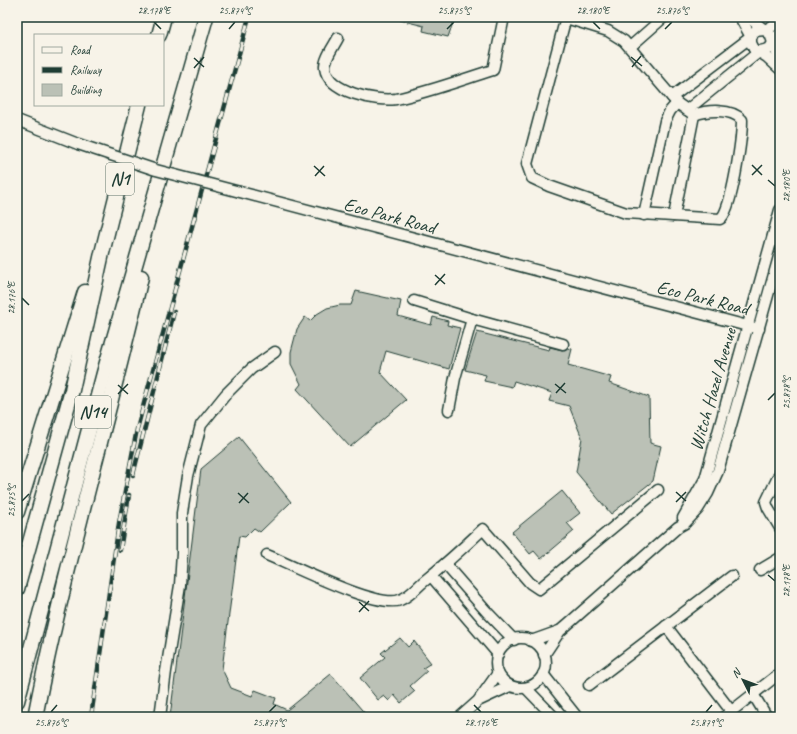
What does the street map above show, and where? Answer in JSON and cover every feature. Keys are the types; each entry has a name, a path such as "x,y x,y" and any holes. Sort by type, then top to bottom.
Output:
{"highway":[{"path":"158,34 164,17"},
{"path":"36,717 59,604 122,360 176,125 206,17"},
{"name":"N1","path":"102,253 139,106"},
{"name":"N14","path":"17,701 104,373 176,125"},
{"path":"17,512 87,286 102,253"},
{"name":"N14","path":"17,589 72,390 102,253"}],"street":[{"path":"338,38 328,56 325,67 328,78 340,89 375,99 394,99 430,90 493,70 504,17"},
{"path":"566,17 608,31 624,40 630,47 675,100 690,112 712,111 735,114 742,120 732,191 726,214 720,219 626,213 549,186 532,178 528,171 527,164 566,17"},
{"path":"630,47 664,17"},
{"path":"740,17 751,37 752,46 760,51 780,69"},
{"path":"748,17 772,36 772,43 780,62"},
{"path":"644,215 665,121 675,100 751,37 755,31 765,30 780,22"},
{"path":"674,216 690,112 760,51 769,49 780,33"},
{"name":"Eco Park Road","path":"17,120 78,144 164,172 759,329"},
{"name":"Witch Hazel Avenue","path":"544,655 560,631 678,526 705,479 780,210"},
{"name":"Witch Hazel Avenue","path":"678,526 685,523 698,509 716,477 780,253"},
{"path":"414,301 472,319 563,344"},
{"path":"449,410 452,393 472,319"},
{"path":"160,717 180,585 182,513 188,476 201,425 226,394 251,370 275,352"},
{"path":"780,473 766,502 780,528"},
{"path":"267,555 359,594 391,603 402,600 445,564 483,529 530,583 537,589 542,589 658,490"},
{"path":"760,570 780,558"},
{"path":"445,564 486,611 514,640"},
{"path":"430,576 498,654"},
{"path":"589,685 732,576"},
{"path":"666,626 728,714 775,677"},
{"name":"Witch Hazel Avenue","path":"531,641 560,631"},
{"path":"523,639 531,641 536,644 544,655 545,665 543,674 539,680 526,688 510,686 501,679 496,667 498,654 502,647 514,640 523,639"},
{"path":"460,717 478,701 498,673"},
{"path":"543,674 577,717"},
{"path":"478,701 510,686"},
{"path":"526,688 554,717"},
{"path":"753,694 767,717"}],"building":[{"path":"400,17 452,17 454,20 448,37 423,31 424,26 400,20"},
{"path":"356,291 401,301 398,316 431,325 433,317 448,321 447,325 460,328 449,369 386,351 380,372 406,400 350,447 297,389 301,384 291,364 291,352 297,329 305,317 310,321 317,314 327,308 340,305 351,305"},
{"path":"477,332 549,350 550,347 562,350 568,348 572,349 568,365 611,377 609,383 649,397 650,443 661,446 653,481 611,514 576,472 582,438 569,406 549,401 552,393 514,381 512,387 484,381 486,375 465,370"},
{"path":"239,437 291,502 260,532 254,528 245,537 239,536 222,669 231,688 252,696 255,690 276,698 274,704 287,710 331,674 368,717 170,717 201,469"},
{"path":"562,491 580,513 567,523 574,531 541,559 534,551 530,554 512,532"},
{"path":"400,638 408,647 414,641 431,663 423,668 427,671 410,686 415,691 401,703 394,695 389,701 384,696 378,700 360,678 385,657 381,653"}],"railway":[{"path":"91,717 119,523 137,429 249,17"},
{"path":"133,475 174,312"},
{"path":"120,550 129,495"}]}
